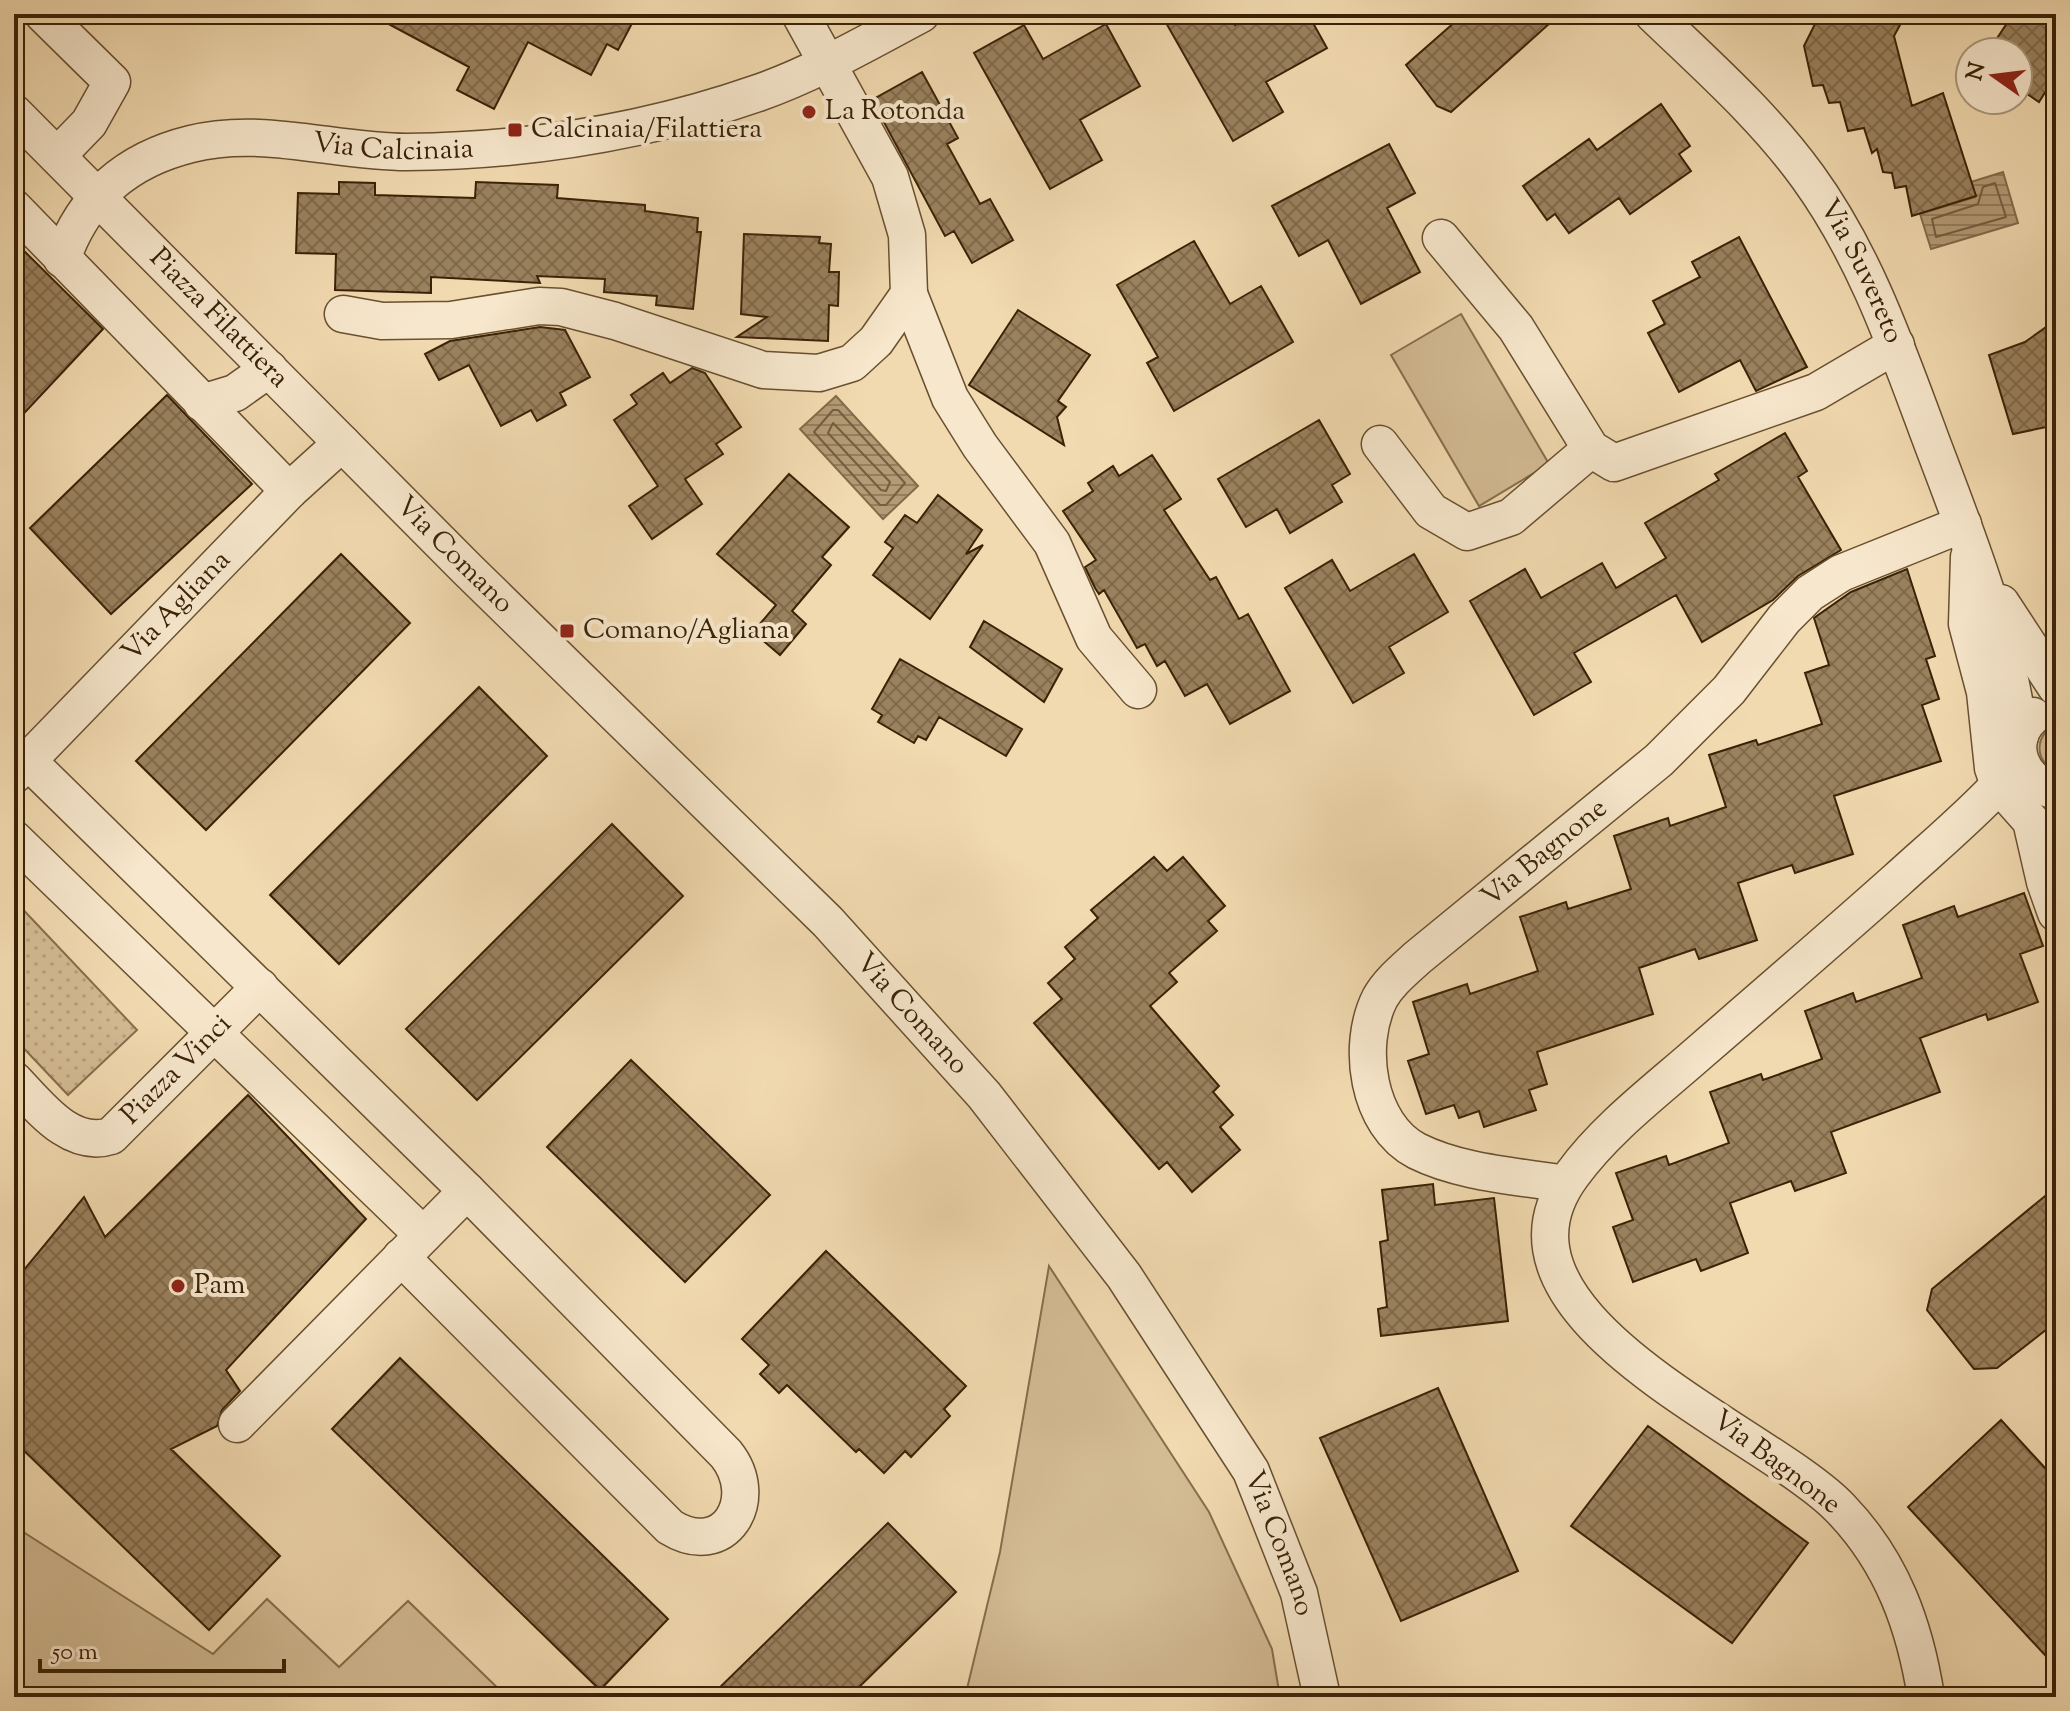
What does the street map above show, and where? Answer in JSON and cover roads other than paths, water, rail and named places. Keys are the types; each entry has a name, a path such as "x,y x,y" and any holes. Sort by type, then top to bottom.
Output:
{"street":[{"path":"43,14 112,82 89,123 58,155"},
{"path":"800,14 865,126 897,196 910,254 909,294 950,398 980,446 1052,543 1094,638 1138,690"},
{"name":"Via Calcinaia","path":"97,194 153,156 206,141 245,138 402,152 480,150 554,142 625,129 757,93 829,63 921,14"},
{"name":"Via Suvereto","path":"1653,14 1761,120 1808,177 1853,248 1896,345 1985,583 2009,664 2020,736 2018,749 2024,770 2052,798"},
{"name":"Piazza Filattiera","path":"14,113 342,443"},
{"path":"62,259 97,194"},
{"path":"14,208 289,491"},
{"path":"1441,238 1516,328 1591,449 1614,463 1816,392 1896,345"},
{"path":"343,314 382,321 436,321 539,306 561,307 615,321 745,366 800,374 838,369 866,354 909,294"},
{"path":"202,403 235,393 269,369"},
{"name":"Via Agliana","path":"21,768 289,491 342,443"},
{"name":"Via Comano","path":"342,443 828,922 984,1095 1051,1180 1132,1289 1251,1471 1299,1593 1322,1697"},
{"path":"1380,444 1431,511 1467,532 1511,517 1591,449"},
{"path":"1967,534 1967,624 1985,692 1989,748 1999,785 2031,821 2045,882 2056,913"},
{"name":"Via Bagnone","path":"1565,1184 1444,1161 1415,1150 1394,1133 1380,1110 1369,1069 1372,1018 1384,993 1417,958 1659,760 1729,690 1784,619 1810,593 1841,573 1967,534"},
{"name":"Via Suvereto","path":"1985,583 2018,626 2056,687"},
{"path":"2018,626 2056,633"},
{"path":"2020,736 2039,711 2056,705"},
{"path":"14,839 215,1034 670,1527 689,1537 702,1537 714,1535 729,1524 742,1494 741,1482 732,1462 467,1191 260,987 21,768"},
{"name":"Via Bagnone","path":"1926,1697 1915,1640 1900,1597 1876,1551 1841,1508 1817,1487 1619,1350 1590,1325 1570,1300 1555,1263 1552,1237 1554,1215 1565,1184 1584,1159 1647,1098 1912,867 1999,785"},
{"name":"Piazza Vinci","path":"14,1080 58,1124 79,1136 100,1139 116,1132 260,987"},
{"path":"237,1424 467,1191"}],"water":[{"path":"2003,172 2018,223 1931,249 1920,214 1975,197 1971,182"},
{"path":"836,396 918,486 883,519 800,429"}],"place":[{"name":"La Rotonda","path":"809,112"},
{"name":"Calcinaia/Filattiera","path":"515,130"},
{"name":"Comano/Agliana","path":"567,631"},
{"name":"Pam","path":"178,1286"}]}
